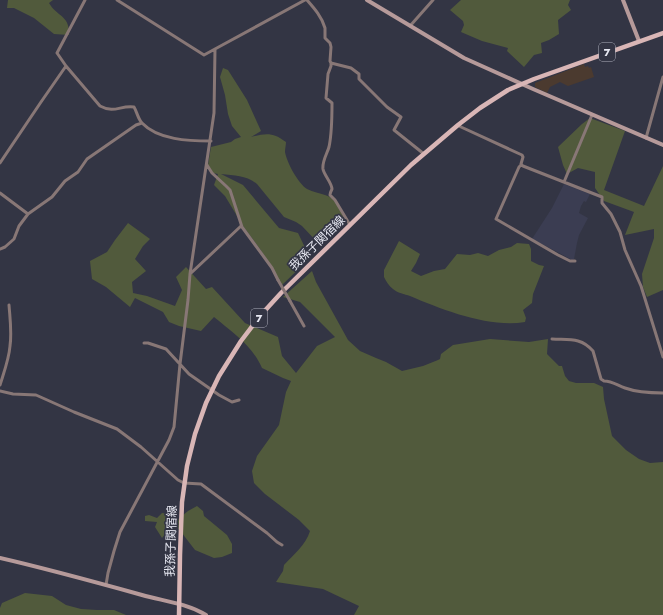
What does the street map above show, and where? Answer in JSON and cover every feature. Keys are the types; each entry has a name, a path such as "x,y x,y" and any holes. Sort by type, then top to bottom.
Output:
{"main road":[{"name":"我孫子関宿線","path":"180,615 181,532 184,483 190,452 206,403 219,376 237,346 260,316 281,293 411,165 488,102 522,84 663,33"}],"street":[{"path":"85,0 57,53 66,66 100,106 106,109 114,110 129,106 134,107 142,123 153,131 178,140 211,141"},
{"path":"117,0 204,55 306,0 316,10 322,21 325,28 325,38 330,42 331,46 330,61 332,63 328,74 326,98 332,103 332,120 328,149 323,169 332,189 330,195 335,200 350,225"},
{"path":"367,0 464,58 663,145"},
{"path":"410,26 433,0"},
{"path":"623,0 640,41"},
{"path":"106,585 120,532 169,440 174,427 190,274 211,141 214,113 215,50"},
{"path":"332,63 351,68 359,74 359,79 387,106 401,117 394,130 424,154"},
{"path":"0,163 66,66"},
{"path":"646,138 663,77"},
{"path":"564,182 592,115"},
{"path":"0,249 5,247 14,238 19,226 28,214 52,197 65,181 78,172 87,159 142,123"},
{"path":"458,125 522,155 523,157 521,165 496,219 558,255 570,261 575,261"},
{"path":"207,165 212,173 230,190 241,226 272,268 304,326"},
{"path":"521,165 602,197 602,203 612,214 620,232 625,250 641,286 663,357"},
{"path":"0,193 28,214"},
{"path":"190,274 241,226"},
{"path":"0,385 10,347 11,331 9,305"},
{"path":"552,339 578,340 590,348 593,351 601,379 604,382 609,381 625,388 637,391 663,394"},
{"path":"144,343 166,349 189,374 219,395 232,402 239,400"},
{"path":"0,391 36,396 117,429 178,480 184,483 201,484 277,542 282,544"},
{"path":"0,558 46,568 180,604 206,615"}],"shaded area":[{"path":"584,64 585,67 591,67 594,77 568,86 560,82 550,87 547,93 535,87 535,83"},
{"path":"564,184 590,194 586,202 584,201 581,206 579,213 588,218 579,235 574,259 572,260 532,239 552,208"}],"green space":[{"path":"8,0 53,0 49,3 52,8 65,20 69,28 69,35 54,34 34,18 14,8 7,8"},
{"path":"461,0 570,0 568,5 571,10 558,20 559,34 541,43 542,53 534,55 524,67 507,51 508,48 482,41 461,32 464,25 463,21 450,10"},
{"path":"223,68 228,70 247,100 261,131 251,137 269,134 277,136 286,142 286,157 293,172 300,182 307,189 329,196 337,204 344,219 319,244 302,226 284,217 253,181 244,177 221,174 243,185 279,228 298,233 310,258 282,285 225,196 214,185 218,174 213,173 208,165 211,147 231,142 241,137 232,126 228,114 220,77"},
{"path":"590,118 625,131 604,190 644,206 663,166 663,290 647,297 643,287 642,274 654,238 654,229 625,235 634,212 604,201 595,188 595,172 578,168 567,174 563,165 558,147"},
{"path":"128,223 150,239 143,246 135,259 146,271 132,282 133,293 147,296 175,306 182,290 176,277 186,267 206,289 212,287 245,323 278,337 282,356 296,373 317,346 335,337 300,302 283,297 312,271 316,282 348,340 360,351 386,362 402,371 423,366 440,359 441,354 453,345 490,339 529,342 548,339 547,354 559,366 562,366 565,376 569,381 576,383 594,383 603,387 612,436 626,450 639,459 650,463 663,462 663,615 354,615 359,606 323,589 276,582 283,571 284,565 306,541 310,531 254,483 252,471 257,456 279,425 286,392 291,381 262,368 253,352 214,317 201,331 179,326 169,322 163,312 135,298 130,307 106,287 92,279 90,261 107,252"},
{"path":"399,241 420,254 411,271 421,276 445,269 457,254 470,255 478,253 488,256 517,243 529,244 531,249 531,261 544,266 533,294 532,303 523,310 526,318 525,322 511,323 481,320 451,312 395,290 385,279 384,270"},
{"path":"197,506 203,511 204,516 227,535 232,544 232,553 214,558 195,550 178,528 167,532 162,538 155,527 157,522 145,521 145,516 149,515 157,518 162,513 171,514 177,520"},
{"path":"25,593 52,596 66,605 81,609 114,610 126,615 0,615 2,603"}]}
